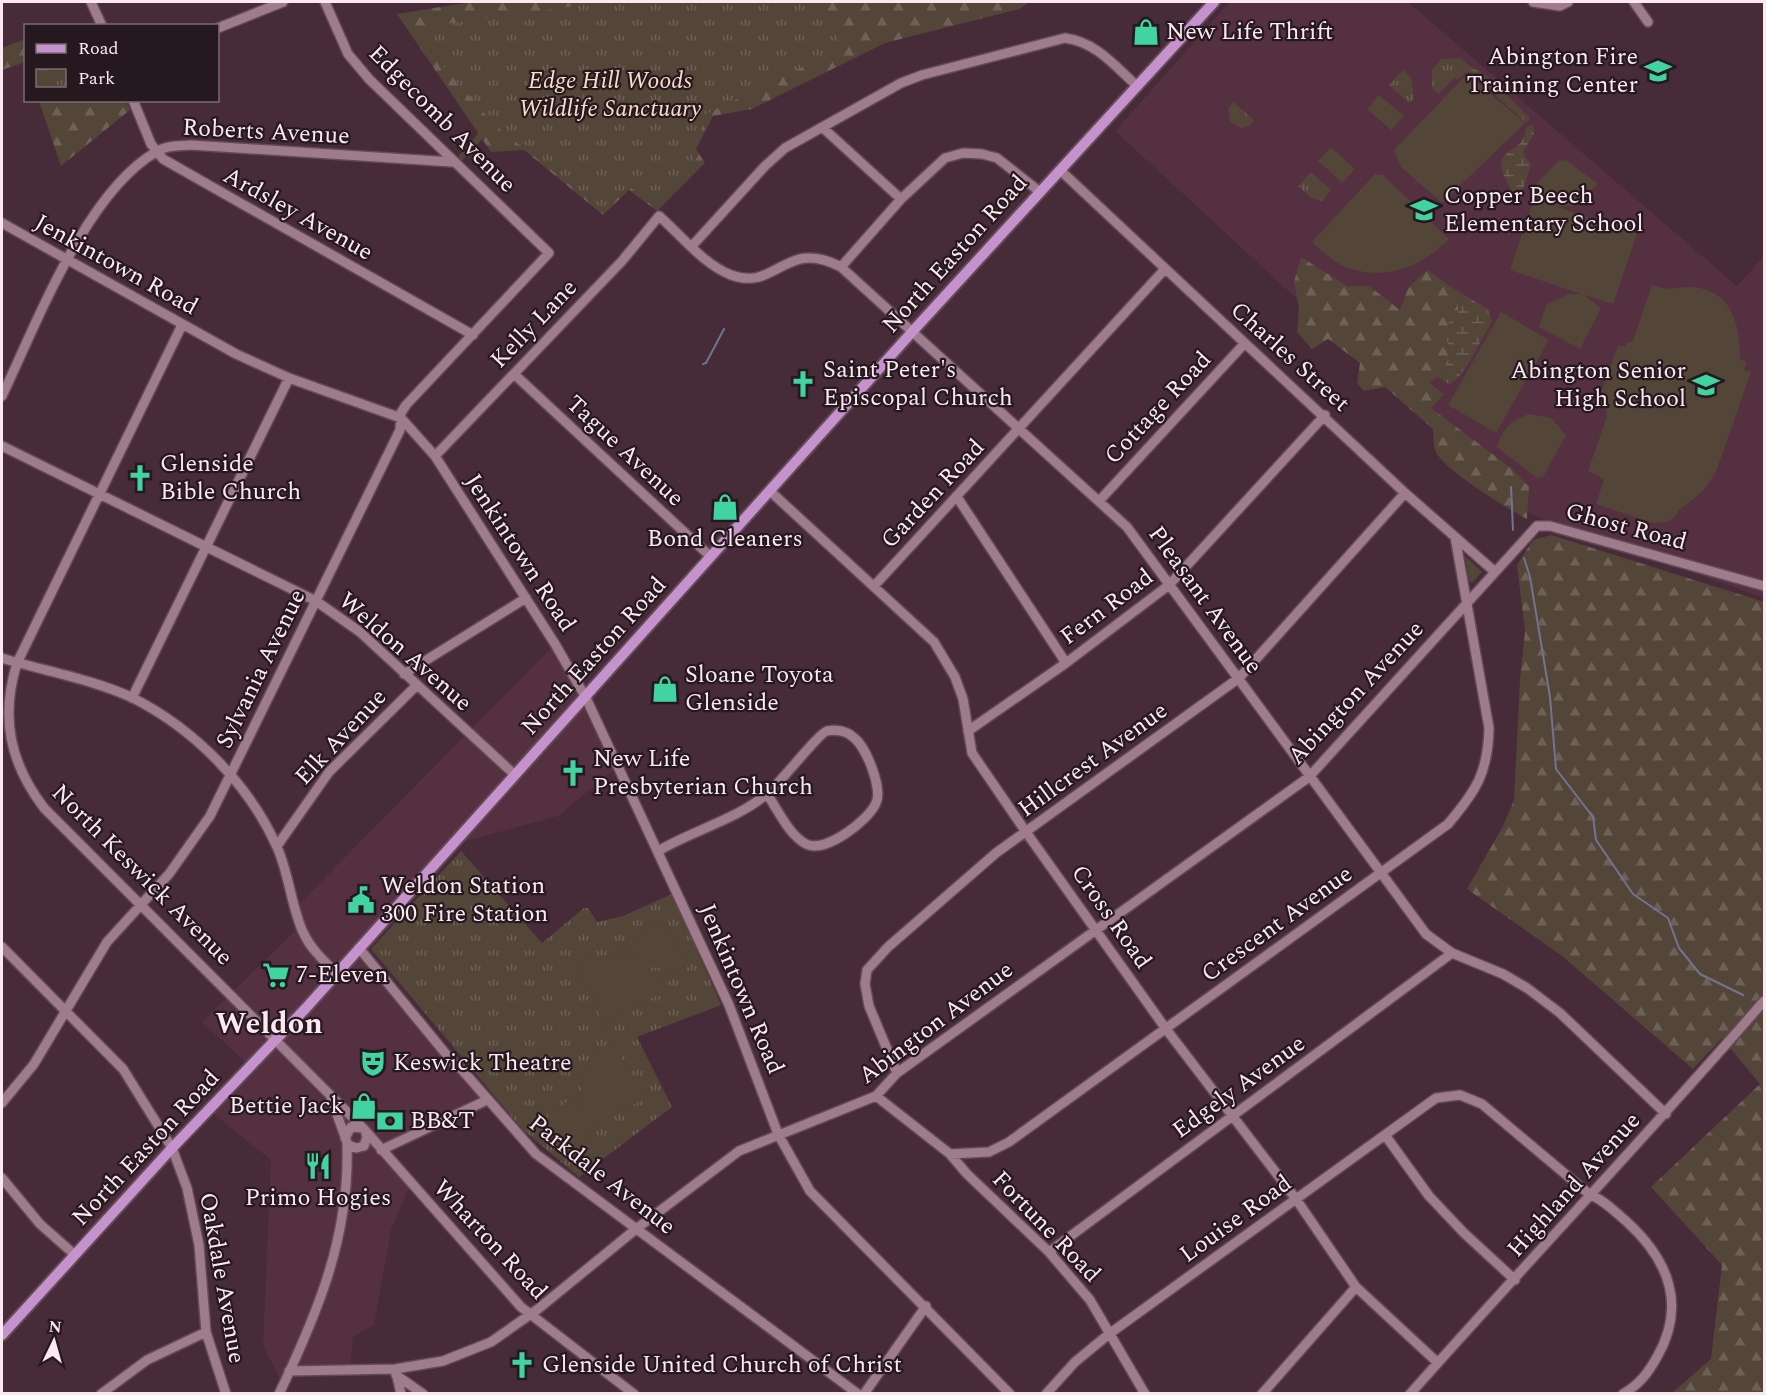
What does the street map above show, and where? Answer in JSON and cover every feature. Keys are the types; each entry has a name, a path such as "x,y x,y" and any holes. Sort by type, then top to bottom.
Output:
{"main road":[{"name":"North Easton Road","path":"2,1335 359,948 771,492 912,332 1214,2"}],"street":[{"path":"92,2 101,24"},
{"path":"219,28 283,2"},
{"name":"Edgecomb Avenue","path":"325,2 348,54 369,79 452,162 549,253"},
{"path":"1533,2 1560,6 1568,2"},
{"path":"1634,2 1648,22"},
{"path":"692,246 777,154 912,79 1065,38 1078,39 1095,48 1137,86"},
{"path":"134,102 155,152"},
{"path":"822,127 901,199"},
{"name":"Roberts Avenue","path":"2,396 84,228 113,189 155,152 167,147 191,146 452,162"},
{"name":"Ardsley Avenue","path":"155,152 185,172 473,335"},
{"path":"841,267 901,199 937,163 963,153 997,158 1040,192"},
{"name":"Charles Street","path":"1060,170 1325,415 1405,493 1494,571"},
{"name":"Pleasant Avenue","path":"658,216 714,265 733,276 764,276 790,262 812,256 841,267 1100,500 1127,527 1426,934 1452,952 1503,974 1527,988 1560,1013 1666,1114"},
{"name":"Kelly Lane","path":"435,456 622,261 658,216"},
{"name":"Jenkintown Road","path":"2,223 236,354 289,378 401,418 435,456 526,598 586,698 660,850 729,1005 778,1134 810,1191 926,1306 1010,1394"},
{"name":"Sylvania Avenue","path":"2,1103 34,1065 106,942 169,874 210,816 400,430 401,418 406,405 549,253"},
{"name":"Garden Road","path":"875,585 1165,269"},
{"name":"North Keswick Avenue","path":"182,325 17,663 11,681 8,724 16,762 25,783 44,808 276,1038 363,1129 367,1139 353,1162 339,1238 324,1290 279,1394"},
{"name":"Cottage Road","path":"1100,500 1245,343"},
{"name":"Tague Avenue","path":"514,374 711,557"},
{"path":"132,698 289,378"},
{"name":"Fern Road","path":"968,731 1066,663 1170,585 1325,415"},
{"name":"Weldon Avenue","path":"2,446 316,601 360,632 515,775"},
{"name":"Cross Road","path":"771,492 875,585 934,642 955,677 963,699 972,753 1026,832 1166,1029 1296,1199 1356,1287 1438,1363"},
{"name":"Hillcrest Avenue","path":"897,1073 869,1006 864,984 867,970 888,947 996,853 1239,678 1405,493"},
{"path":"957,497 1066,663"},
{"name":"Ghost Road","path":"1494,571 1533,529 1550,526 1764,586"},
{"name":"Crescent Avenue","path":"950,1154 989,1152 1009,1142 1448,824 1473,794 1484,772 1489,751 1489,728 1455,537"},
{"name":"Abington Avenue","path":"289,1371 396,1372 442,1361 491,1341 530,1314 636,1229 739,1151 876,1096 897,1073 1309,777 1494,571"},
{"name":"Elk Avenue","path":"404,674 526,598"},
{"path":"2,658 67,676 132,698 188,734 231,775 277,846 303,933 317,953 336,973"},
{"name":"Elk Avenue","path":"277,846 329,772 416,686"},
{"path":"660,850 767,794 798,763 818,736 826,731 843,731 859,743 875,775 879,791 876,803 870,811 834,842 817,847 800,840 767,794"},
{"name":"Oakdale Avenue","path":"2,947 123,1069 172,1149 187,1188 199,1245 206,1332 226,1394"},
{"name":"Parkdale Avenue","path":"359,948 450,1059 464,1071 536,1154 858,1394"},
{"name":"Edgely Avenue","path":"1049,1252 1452,952"},
{"name":"Highland Avenue","path":"1410,1394 1515,1280 1589,1194 1666,1114 1764,1001"},
{"name":"North Keswick Avenue","path":"329,1095 345,1140 347,1192"},
{"name":"Louise Road","path":"1046,1394 1075,1362 1109,1334 1436,1098 1460,1095 1482,1104 1589,1194"},
{"path":"876,1096 950,1154"},
{"path":"363,1129 351,1127 345,1140 353,1148 371,1146 381,1150 487,1100"},
{"name":"Wharton Road","path":"363,1129 530,1314 634,1394"},
{"path":"1385,1135 1429,1196 1464,1233 1515,1280"},
{"name":"Fortune Road","path":"950,1154 967,1174 1049,1252 1090,1300 1145,1394"},
{"path":"2,1178 40,1224 75,1255"},
{"path":"1589,1194 1601,1199 1647,1241 1662,1264 1669,1284 1672,1315 1665,1343 1646,1377 1623,1394"},
{"path":"1262,1394 1356,1287"},
{"path":"864,1394 926,1306"},
{"path":"101,1394 147,1360 206,1332"},
{"path":"396,1372 401,1394"},
{"path":"396,1372 423,1394"}],"shaded area":[{"name":"Copper Beech Elementary School","path":"1230,2 1408,2 1737,286 1764,256 1764,598 1530,514 1115,131"},
{"path":"555,644 620,765 558,816 454,844 359,948 487,1100 382,1150 411,1183 391,1230 374,1325 353,1337 350,1372 289,1371 283,1384 263,1346 271,1160 209,1110 251,1067 202,1022 301,925 296,907"}],"green space":[{"name":"Edge Hill Woods Wildlife Sanctuary","path":"472,2 1030,2 1019,9 885,43 752,109 713,116 696,149 705,163 657,211 629,190 603,215 524,150 491,152 397,14"},
{"name":"Edge Hill Woods Wildlife Sanctuary","path":"603,2 818,2 842,48 706,114 686,182 657,210 629,186 604,212 495,125 460,163 456,159 490,120 410,29"},
{"path":"24,39 24,62 2,70 2,48"},
{"path":"1461,58 1467,64 1439,94 1432,88 1432,70 1441,59"},
{"path":"1467,64 1487,76 1529,117 1529,120 1525,122 1470,72 1457,80 1455,77"},
{"path":"1403,70 1411,77 1414,99 1409,103 1389,85"},
{"path":"1467,74 1525,123 1442,203 1401,167 1394,150"},
{"path":"1379,95 1404,116 1391,130 1367,109"},
{"path":"39,102 126,102 130,110 61,166"},
{"path":"1233,102 1254,120 1249,126 1241,128 1230,122 1228,109"},
{"path":"1533,124 1534,134 1523,152 1531,165 1519,202 1507,182 1501,162 1504,156 1520,143 1526,128"},
{"path":"1331,147 1355,169 1342,183 1318,161"},
{"path":"1566,160 1598,184 1574,206 1558,207 1637,234 1613,304 1584,295 1601,308 1580,349 1539,327 1546,305 1568,294 1581,294 1510,270 1534,199 1556,206 1532,189 1558,161"},
{"path":"1311,172 1331,190 1322,201 1311,198 1298,186"},
{"path":"1375,174 1383,175 1449,239 1415,264 1389,272 1375,273 1341,265 1312,242"},
{"path":"1301,257 1347,286 1369,286 1400,310 1408,288 1427,270 1459,292 1458,313 1447,340 1450,357 1437,377 1430,383 1444,394 1431,408 1511,468 1529,487 1527,519 1477,488 1441,460 1436,452 1433,429 1385,387 1364,391 1357,383 1360,363 1328,339 1312,349 1297,332 1299,308 1294,282"},
{"path":"1652,285 1668,288 1693,287 1717,295 1732,313 1739,336 1740,359 1747,362 1744,370 1751,372 1716,472 1703,491 1677,512 1678,514 1668,522 1653,523 1596,504 1604,479 1588,471 1607,416 1605,407 1597,404 1618,345 1626,347 1627,343 1633,341"},
{"path":"1459,292 1488,309 1492,322 1466,367 1449,384 1437,377 1450,357 1447,340 1449,319 1458,313"},
{"path":"1501,312 1549,340 1496,433 1448,405"},
{"path":"1529,414 1551,418 1566,435 1543,477 1537,478 1497,447 1508,426"},
{"path":"1551,535 1764,602 1764,1393 1672,1393 1711,1359 1722,1265 1651,1187 1760,1084 1722,1038 1693,1069 1562,956 1467,889 1503,826 1514,800 1520,680 1525,631 1517,565 1533,540"},
{"path":"1465,556 1482,572 1472,583 1469,581"},
{"path":"461,851 542,943 584,908 588,908 597,922 623,916 672,894 721,1005 637,1037 672,1107 579,1177 523,1130 371,949"},
{"path":"661,919 665,920 665,926 688,968 647,967 666,991 633,1007 608,1025 601,1024 595,1001 575,963 614,955 638,961 619,946 657,924"},
{"path":"611,1042 643,1090 647,1091 646,1098 591,1128 587,1122 590,1131 580,1153 571,1163 537,1131 536,1126 575,1095 583,1110 582,1088 585,1071 595,1056"}],"waterway":[{"path":"703,364 706,363 724,329"},
{"path":"1511,487 1513,530"},
{"path":"1524,558 1530,577 1550,697 1556,769 1593,817 1596,840 1633,894 1668,918 1679,948 1700,974 1743,995"}],"place":[{"name":"New Life Thrift","path":"1146,32"},
{"name":"Abington Fire Training Center","path":"1658,71"},
{"name":"Copper Beech Elementary School","path":"1424,210"},
{"name":"Saint Peter's Episcopal Church","path":"803,384"},
{"name":"Abington Senior High School","path":"1706,385"},
{"name":"Glenside Bible Church","path":"140,478"},
{"name":"Bond Cleaners","path":"725,507"},
{"name":"Sloane Toyota Glenside","path":"665,689"},
{"name":"New Life Presbyterian Church","path":"573,773"},
{"name":"Weldon Station 300 Fire Station","path":"361,900"},
{"name":"7-Eleven","path":"276,975"},
{"name":"Keswick Theatre","path":"373,1063"},
{"name":"Bettie Jack","path":"364,1106"},
{"name":"BB&T","path":"390,1121"},
{"name":"Primo Hogies","path":"318,1166"},
{"name":"Glenside United Church of Christ","path":"522,1365"}],"district":[{"name":"Weldon","path":"269,1024"}]}
